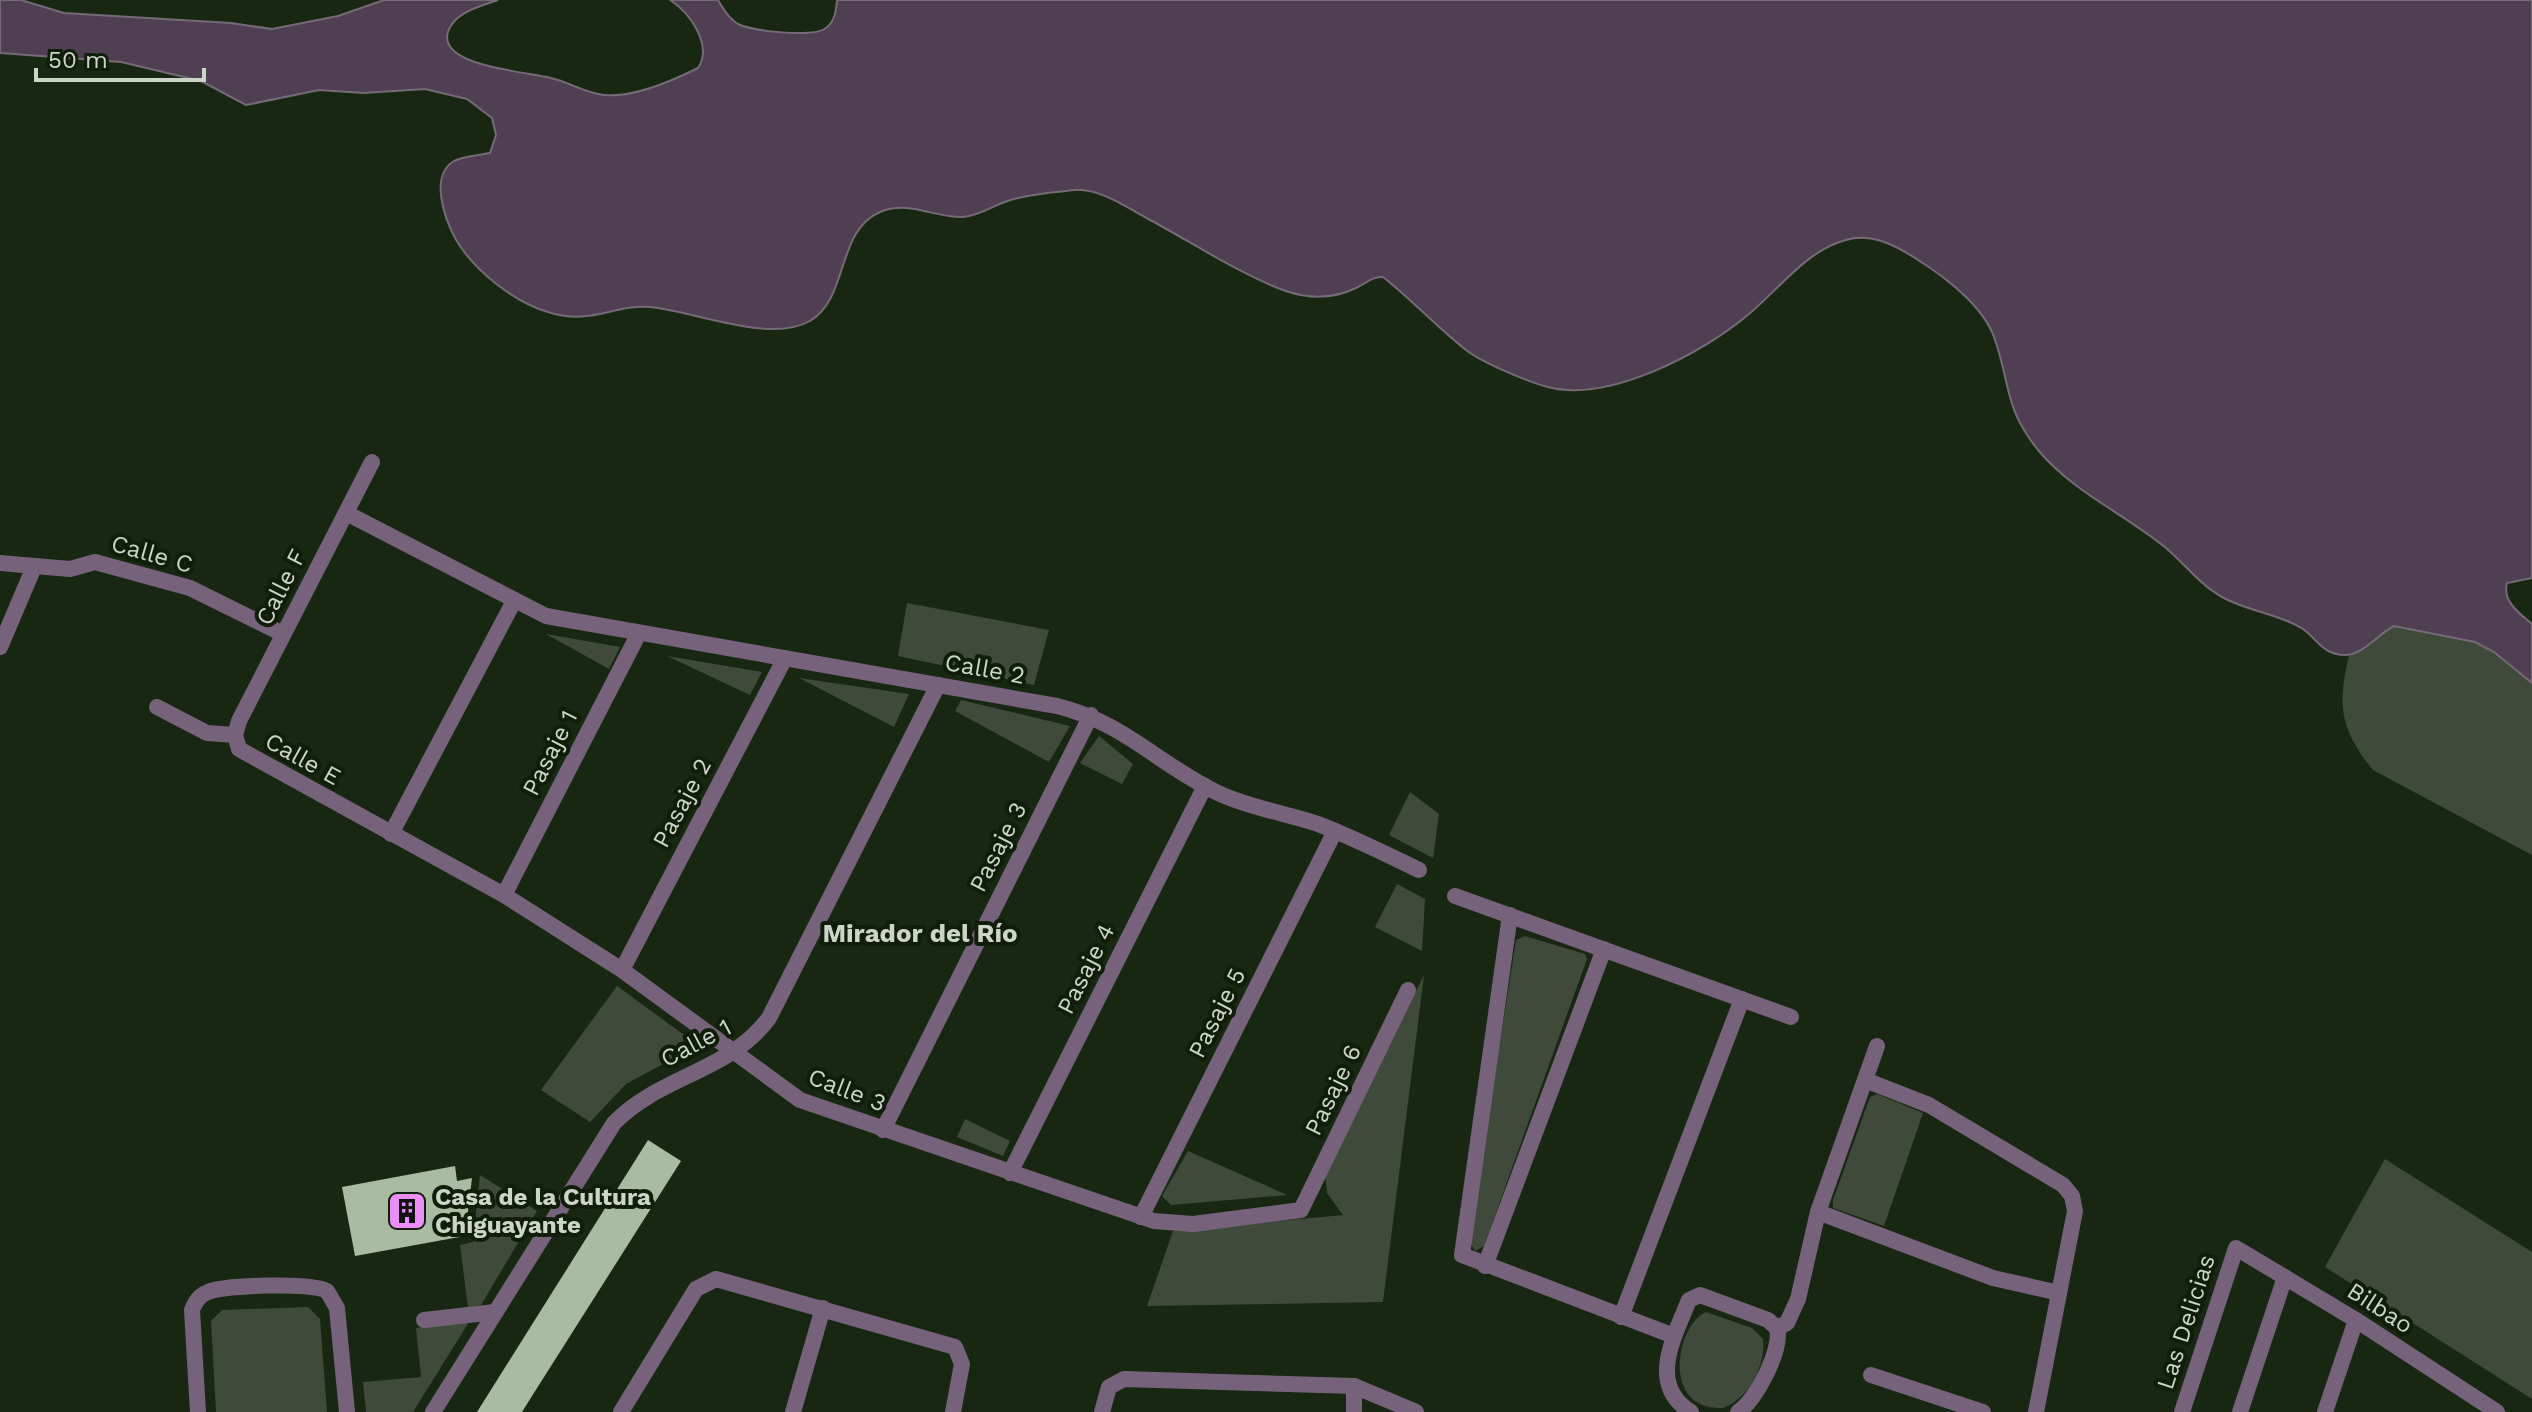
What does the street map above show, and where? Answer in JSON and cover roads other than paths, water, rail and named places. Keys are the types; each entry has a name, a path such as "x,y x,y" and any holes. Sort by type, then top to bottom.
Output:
{"street":[{"name":"Calle F","path":"235,735 372,462"},
{"path":"346,513 514,601 391,834"},
{"name":"Calle C","path":"0,563 70,569 95,562 172,582 283,634"},
{"path":"0,647 34,567"},
{"name":"Calle 2","path":"514,601 557,619 938,685 1091,715 1115,726 1205,786 1243,803 1335,831 1419,870"},
{"name":"Pasaje 1","path":"504,895 639,633"},
{"name":"Pasaje 2","path":"622,970 785,658"},
{"name":"Calle 1","path":"433,1412 614,1123 643,1098 749,1043 774,1010 938,685"},
{"name":"Calle E","path":"157,707 207,733 235,735 244,753 391,834"},
{"name":"Pasaje 3","path":"883,1130 1091,715"},
{"name":"Pasaje 4","path":"1010,1173 1205,786"},
{"name":"Pasaje 5","path":"1141,1217 1335,831"},
{"name":"Calle 3","path":"391,834 504,895 622,970 800,1100 1141,1217 1167,1223 1193,1224 1301,1210"},
{"path":"1455,896 1791,1017"},
{"path":"1510,915 1461,1246 1466,1258 1674,1336"},
{"path":"1485,1266 1604,949"},
{"name":"Pasaje 6","path":"1301,1210 1408,990"},
{"path":"1621,1317 1742,999"},
{"path":"1777,1328 1787,1323 1798,1299 1818,1212 1877,1046"},
{"path":"1865,1080 1929,1105 2068,1190 2075,1211 2036,1412"},
{"path":"1818,1212 1993,1278 2059,1293"},
{"name":"Bilbao","path":"2236,1248 2356,1320 2497,1412"},
{"name":"Las Delicias","path":"2182,1412 2236,1248"},
{"path":"2240,1412 2285,1277"},
{"path":"621,1412 696,1289 708,1280 724,1280 955,1347 962,1364 953,1412"},
{"path":"198,1412 192,1318 199,1298 215,1290 314,1285 327,1291 337,1308 347,1412"},
{"path":"1691,1412 1679,1402 1666,1379 1666,1360 1689,1300 1696,1295 1768,1320 1777,1328 1778,1341 1760,1387 1738,1412"},
{"path":"793,1412 823,1308"},
{"path":"424,1320 495,1312"},
{"path":"2325,1412 2356,1320"},
{"path":"1871,1375 1983,1412"},
{"path":"1102,1412 1109,1387 1124,1379 1354,1386 1416,1412"},
{"path":"1354,1386 1354,1412"}],"place":[{"name":"Casa de la Cultura Chiguayante","path":"407,1211"}],"district":[{"name":"Mirador del Río","path":"920,933"}]}
